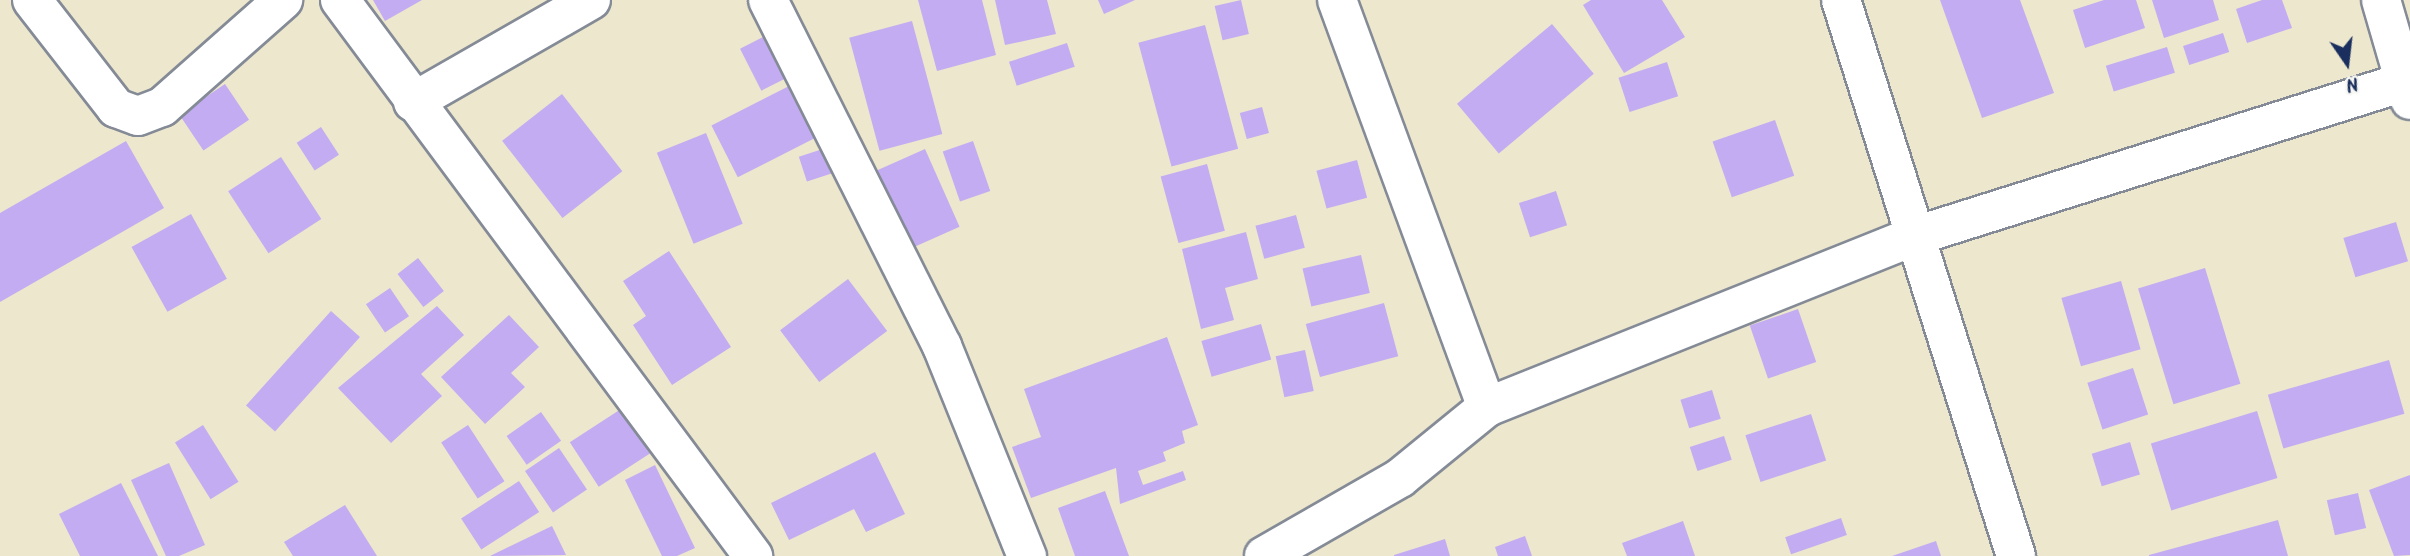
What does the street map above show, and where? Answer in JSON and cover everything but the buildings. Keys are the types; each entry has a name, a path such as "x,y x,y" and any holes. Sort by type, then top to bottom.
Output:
{"street":[{"path":"32,0 116,108 138,116 162,107 283,0"},
{"path":"340,0 753,556"},
{"path":"414,103 591,0"},
{"path":"768,0 942,346 1027,556"},
{"path":"1337,0 1487,407"},
{"path":"1841,0 2016,556"},
{"path":"1264,556 1400,478 1487,407 1915,236 2408,87 2381,0"}]}
